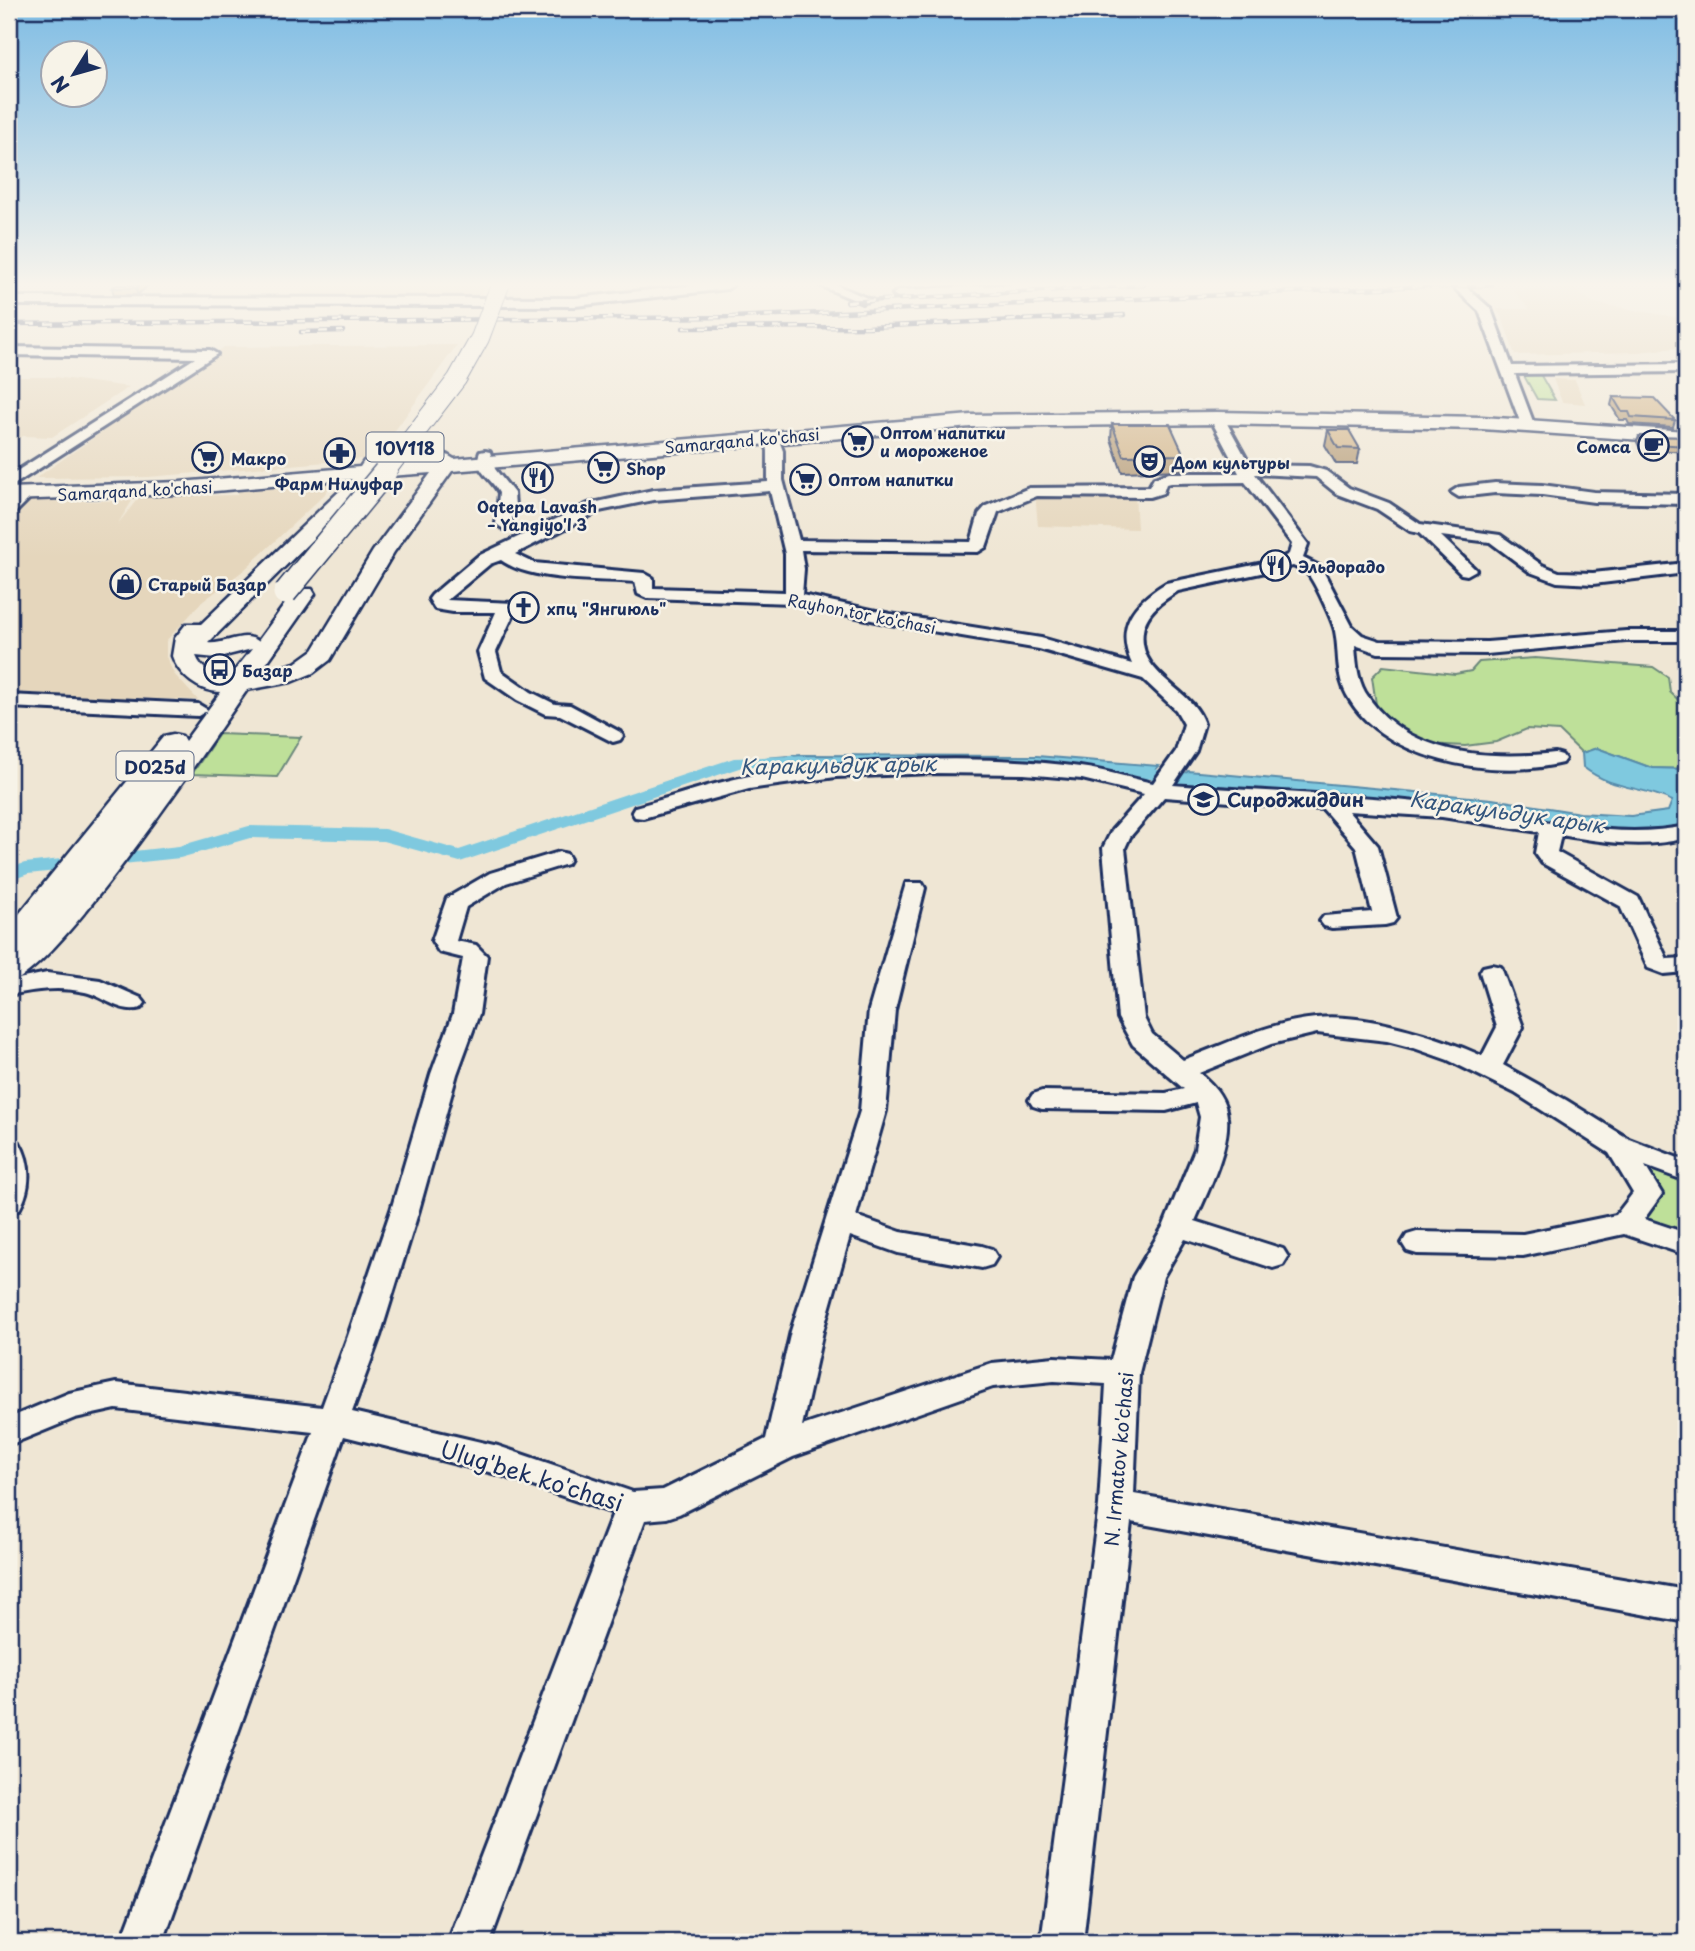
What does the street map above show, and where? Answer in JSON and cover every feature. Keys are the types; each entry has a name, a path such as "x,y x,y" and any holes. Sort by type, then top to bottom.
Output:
{"main road":[{"name":"10V118","path":"227,685 459,376"},
{"name":"10V118","path":"294,594 399,476 473,376"},
{"name":"Samarqand ko'chasi","path":"14,492 437,463 967,415 1385,415 1686,431"},
{"name":"Samarqand ko'chasi","path":"485,459 971,421 1217,418 1525,421 1686,437"},
{"path":"360,469 300,543 242,594 195,642 198,648 216,651 259,643 287,651 309,645 364,559 437,463"},
{"path":"360,469 331,501 190,633 182,653 185,663 202,679 227,685 282,677 310,664 322,655 437,463"},
{"name":"Samarqand ko'chasi","path":"14,492 180,488 360,469"},
{"path":"266,481 311,489 331,501"},
{"name":"D025d","path":"122,827 198,710 227,685"},
{"name":"D025d","path":"9,974 41,927 122,827 227,685"},
{"name":"D025d","path":"9,958 41,927"}],"street":[{"path":"9,482 175,376"},
{"path":"1508,376 1525,421"},
{"path":"1217,418 1246,473 1300,544 1300,552 1294,560"},
{"path":"772,438 778,455 774,476 798,579 793,598"},
{"path":"485,459 488,472 505,488 504,524"},
{"path":"790,545 978,547 987,514 992,509 1035,491 1150,492 1157,490 1159,481 1169,478 1310,471 1321,474 1343,491 1383,506 1416,528 1494,538 1505,542 1539,571 1565,579 1686,568"},
{"path":"613,736 563,709 552,710 504,684 492,674 487,652 508,607 453,607 441,605 438,599 484,560 594,507 653,495 776,486"},
{"path":"1459,492 1494,488 1542,490 1594,497 1686,499"},
{"path":"9,510 14,492"},
{"path":"1426,531 1467,570"},
{"name":"Rayhon tor ko'chasi","path":"503,553 514,562 531,568 644,578 644,590 647,593 793,598 890,619 1041,644 1149,676"},
{"path":"1205,1092 1142,1039 1131,1018 1119,900 1114,848 1119,835 1180,761 1194,727 1192,716 1149,676 1135,650 1132,632 1135,619 1157,594 1192,581 1294,560 1315,571 1344,629 1347,658 1355,691 1383,725 1429,750 1476,762 1555,759"},
{"path":"1344,629 1356,639 1378,647 1487,648 1626,636 1686,636"},
{"path":"9,701 198,710"},
{"path":"643,812 768,776 933,767 1024,768 1082,773 1155,790 1442,811 1622,838 1669,836 1686,832"},
{"path":"1330,803 1367,846 1385,918 1332,920"},
{"path":"1551,828 1546,853 1550,858 1630,902 1657,963 1664,967 1686,965"},
{"path":"142,1942 334,1420 401,1223 444,1074 466,1014 475,956 468,950 447,947 444,941 455,903 498,878 559,859"},
{"path":"780,1447 807,1331 873,1111 882,1010 914,888"},
{"path":"1489,1068 1510,1027 1492,972"},
{"path":"9,988 47,980 91,985 132,1003"},
{"path":"1182,1070 1282,1032 1315,1026 1361,1029 1392,1035 1489,1068 1558,1106 1619,1146 1686,1171"},
{"path":"1042,1100 1166,1102 1205,1092"},
{"name":"N. Irmatov ko'chasi","path":"1062,1942 1116,1505 1123,1373 1148,1277 1178,1226 1209,1149 1214,1117 1205,1092"},
{"path":"1619,1146 1648,1194 1625,1223"},
{"path":"9,1149 16,1185 9,1203"},
{"path":"839,1221 898,1242 982,1257"},
{"path":"1417,1243 1522,1245 1625,1223 1686,1244"},
{"path":"1178,1226 1273,1257"},
{"name":"Ulug'bek ko'chasi","path":"10,1433 69,1406 116,1396 334,1420 498,1460 633,1506 667,1504 780,1447 992,1375 1054,1369 1123,1373"},
{"path":"1116,1505 1686,1606"},
{"path":"469,1942 633,1506"}],"shaded area":[{"path":"182,376 434,376 375,458 148,477 36,478"},
{"path":"9,377 54,377 129,387 52,437 23,436 9,446"},
{"path":"1553,379 1575,380 1585,404 1562,402"},
{"name":"Cтарый Базар","path":"326,480 332,483 324,495 244,570 202,602 166,641 166,657 174,674 198,700 9,695 9,501 132,501 117,525 139,497 237,495 240,487"},
{"path":"1035,493 1135,494 1137,529 1038,526"}],"green space":[{"path":"1524,376 1541,376 1555,400 1537,399"},
{"path":"1535,658 1653,667 1668,677 1670,692 1686,707 1686,769 1652,768 1597,748 1582,753 1559,731 1527,729 1496,742 1465,746 1427,744 1403,734 1377,711 1372,677 1383,666 1455,674 1471,671 1479,662"},
{"path":"219,734 301,737 277,777 192,774"},
{"path":"1642,1160 1686,1178 1686,1236 1642,1221 1661,1197"}],"water":[{"name":"Каракульдук арык","path":"1597,748 1652,768 1686,769 1686,829 1657,836 1605,835 1498,813 1176,784 1188,771 1492,799 1580,813 1631,816 1668,811 1672,801 1606,780 1583,767 1582,753"},
{"name":"Каракульдук арык","path":"802,755 1037,756 1159,766 1144,782 1083,770 769,767 763,758"}],"building":[{"path":"1613,397 1654,398 1675,420 1631,417 1629,412 1622,412"},
{"path":"1112,424 1170,424 1184,455 1124,456"},
{"path":"1328,430 1349,430 1360,449 1338,448"},
{"path":"1639,436 1686,437 1686,446 1642,443"}],"waterway":[{"name":"Каракульдук арык","path":"9,875 25,869 180,852 249,832 384,835 460,856 740,762 793,761"},
{"name":"Каракульдук арык","path":"1126,771 1209,781"}],"place":[{"name":"Оптом напитки и мороженое","path":"857,441"},
{"name":"Сомса","path":"1654,446"},
{"name":"Фарм Нилуфар","path":"339,454"},
{"name":"Макро","path":"208,458"},
{"name":"Дом культуры","path":"1149,462"},
{"name":"Shop","path":"603,468"},
{"name":"Oqtepa Lavash – Yangiyo'l 3","path":"537,477"},
{"name":"Оптом напитки","path":"805,479"},
{"name":"Эльдорадо","path":"1275,566"},
{"name":"Cтарый Базар","path":"125,584"},
{"name":"хпц \"Янгиюль\"","path":"524,608"},
{"name":"Базар","path":"219,670"},
{"name":"Сироджиддин","path":"1204,799"}]}
